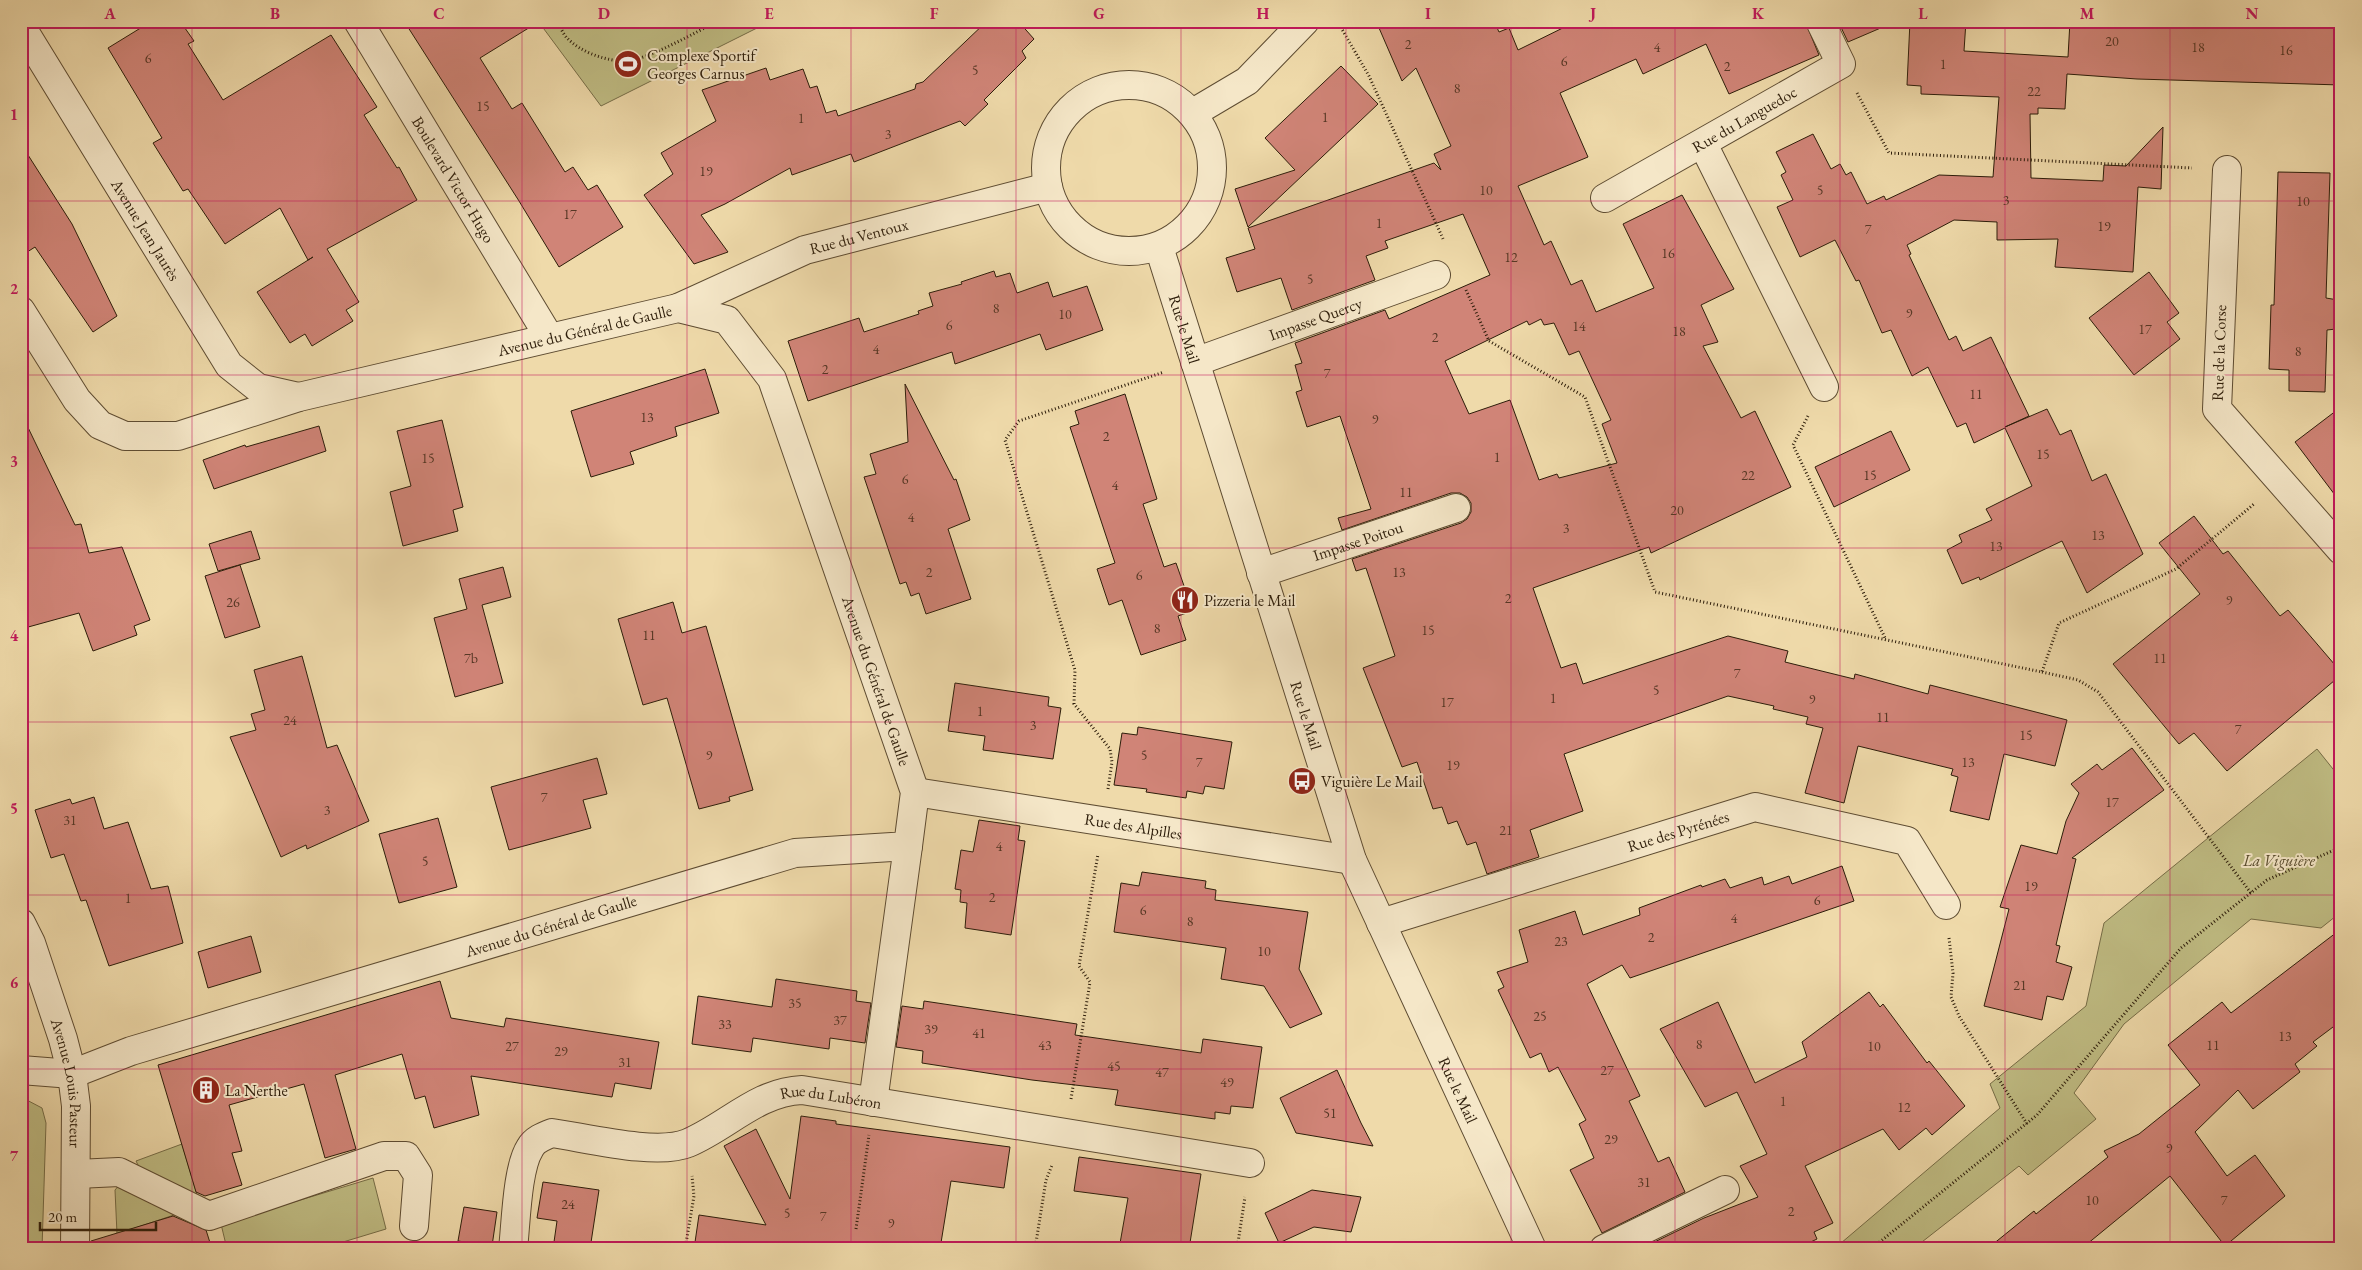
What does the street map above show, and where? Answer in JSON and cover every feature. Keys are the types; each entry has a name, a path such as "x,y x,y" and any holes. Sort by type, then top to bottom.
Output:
{"street":[{"name":"Boulevard Victor Hugo","path":"358,21 549,337"},
{"path":"1193,113 1247,82 1305,21"},
{"path":"1820,21 1841,64"},
{"name":"Avenue Jean Jaurès","path":"21,26 229,365 258,388 300,397"},
{"name":"Rue du Languedoc","path":"1605,198 1841,64"},
{"path":"1115,85 1144,85 1171,95 1193,113 1208,138 1212,154 1212,183 1202,210 1184,232 1159,247 1130,252 1102,248 1076,234 1057,212 1048,187 1046,158 1053,134 1069,110 1093,92 1115,85"},
{"path":"1703,144 1824,387"},
{"name":"Rue de la Corse","path":"2227,170 2217,409 2341,550"},
{"name":"Rue du Ventoux","path":"678,308 805,250 1048,187"},
{"name":"Rue le Mail","path":"1159,247 1352,860 1532,1249"},
{"name":"Impasse Quercy","path":"1195,362 1436,275"},
{"name":"Avenue du Général de Gaulle","path":"21,311 77,400 100,425 125,436 178,436 300,397 678,308 727,320 772,378 915,792 908,846 795,853 131,1051 72,1074"},
{"name":"Impasse Poitou","path":"1261,573 1456,508"},
{"name":"Rue des Alpilles","path":"915,792 1352,860"},
{"name":"Rue des Pyrénées","path":"1381,923 1755,807 1907,841 1946,905"},
{"path":"873,1102 908,846"},
{"name":"Avenue Louis Pasteur","path":"21,923 31,943 63,1039 72,1074 76,1106 75,1249"},
{"path":"21,1070 72,1074"},
{"name":"Rue du Lubéron","path":"513,1249 524,1160 530,1146 541,1137 552,1133 667,1148 688,1143 766,1098 784,1091 802,1090 1250,1163"},
{"path":"77,1174 118,1172 208,1216 384,1156 406,1156 418,1175 414,1226"},
{"path":"1604,1249 1724,1190"}],"path":[{"path":"558,21 566,38 581,49 602,57 626,61 645,56 718,21"},
{"path":"1338,21 1369,76 1445,244"},
{"path":"1841,64 1889,153 2227,170"},
{"path":"1465,288 1489,341 1585,397 1655,592 2078,680 2098,692 2251,893"},
{"path":"1035,1249 1046,1180 1066,1132 1090,982 1079,966 1112,762 1110,749 1074,704 1075,670 1005,440 1019,421 1195,362"},
{"path":"1824,387 1793,445 1886,640"},
{"path":"2042,672 2059,623 2176,569 2281,482"},
{"path":"1871,1249 2037,1115 2181,948 2267,880 2341,847"},
{"path":"1946,905 1953,973 1951,997 1959,1016 2027,1124"},
{"path":"856,1229 873,1102"},
{"path":"685,1249 694,1196 688,1143"},
{"path":"1237,1249 1250,1163"}],"green space":[{"name":"Complexe Sportif Georges Carnus","path":"538,21 771,21 601,106"},
{"name":"La Viguière","path":"2317,749 2341,779 2341,912 2321,928 2251,919 2124,1024 2074,1093 2096,1119 2028,1175 2019,1166 1913,1249 1834,1249 2000,1108 1990,1084 2086,1006 2104,923"},
{"path":"21,1097 42,1108 46,1123 42,1249 21,1249"},
{"path":"182,1144 198,1198 139,1167 136,1161"},
{"path":"373,1178 386,1229 320,1249 227,1249 221,1224"},
{"path":"120,1184 183,1212 117,1234 115,1190"}],"building":[{"path":"152,21 180,21 194,41 188,44 223,100 331,35 377,107 364,115 397,168 399,167 417,200 327,249 359,302 346,310 353,321 312,346 305,334 290,343 257,292 313,257 308,260 280,208 225,244 188,189 183,191 153,143 162,138 108,48"},
{"path":"404,21 540,21 480,58 512,109 522,103 565,172 573,167 588,190 597,185 623,227 559,267"},
{"path":"987,21 1018,21 1034,39 1022,51 1026,58 984,100 988,104 965,126 960,121 854,162 851,154 792,175 790,168 701,215 728,252 694,264 644,195 673,174 661,153 716,121 702,90 766,68 770,80 803,69 810,88 817,86 826,113 836,110 838,116 915,89 916,84 923,82"},
{"path":"1376,21 1494,21 1499,32 1509,28 1518,50 1577,21 1805,21 1819,55 1729,94 1706,44 1643,74 1636,59 1560,93 1588,157 1518,186 1544,245 1551,241 1571,285 1582,280 1596,312 1654,288 1623,224 1682,195 1734,289 1701,305 1718,342 1703,346 1741,418 1755,411 1791,487 1651,553 1649,547 1533,588 1561,668 1576,663 1583,684 1728,636 1788,651 1785,662 1854,679 1855,674 1928,694 1930,685 2067,720 2055,766 2004,754 1989,820 1950,811 1958,777 1951,775 1953,769 1858,746 1844,803 1805,793 1823,728 1806,724 1808,717 1773,709 1774,706 1728,696 1564,754 1583,811 1530,830 1539,857 1487,874 1476,842 1467,845 1457,821 1448,824 1442,807 1433,809 1417,762 1402,767 1363,668 1395,656 1366,568 1356,571 1352,559 1461,523 1467,519 1471,512 1471,503 1467,497 1460,493 1451,493 1342,530 1338,518 1371,509 1340,416 1307,427 1296,392 1302,390 1295,365 1302,363 1295,343 1385,310 1389,319 1490,275 1463,214 1385,241 1388,248 1366,256 1375,280 1292,310 1281,278 1237,292 1226,258 1255,249 1248,228 1434,163 1441,170 1434,154 1451,146 1416,68 1402,81","holes":["1541,319 1544,325 1554,323 1569,355 1579,351 1611,420 1602,424 1617,463 1559,478 1557,474 1539,480 1510,400 1469,414 1445,361 1527,321 1529,325"]},
{"path":"1838,21 1897,21 1848,42"},
{"path":"1910,21 1966,21 1964,51 2068,57 2070,21 2145,21 2341,28 2341,85 2137,79 2067,74 2065,109 2038,108 2038,114 2030,114 2031,178 2103,181 2104,165 2126,166 2163,127 2161,189 2138,187 2133,272 2055,267 2058,239 1997,240 1997,222 1954,220 1907,245 1911,254 1909,255 1949,340 1956,336 1963,351 1991,337 2029,416 2005,427 2047,409 2060,435 2071,430 2092,481 2106,474 2143,554 2087,593 2062,541 1980,580 1979,577 1962,584 1947,550 1962,542 1959,535 1992,520 1986,509 2032,486 2005,428 1974,443 1966,423 1957,427 1928,367 1912,376 1891,330 1882,333 1859,280 1856,281 1835,240 1800,257 1777,207 1793,200 1781,175 1786,172 1776,152 1813,134 1831,169 1840,164 1846,175 1851,172 1867,204 1884,196 1886,200 1939,175 1993,177 1999,97 1921,94 1921,86 1907,85"},
{"path":"1341,66 1378,104 1248,227 1235,189 1295,170 1265,138"},
{"path":"21,144 72,224 117,316 93,332 35,247 21,256"},
{"path":"2278,172 2330,173 2326,298 2338,300 2336,329 2327,330 2325,392 2289,391 2289,370 2269,369 2271,305 2274,305"},
{"path":"994,271 996,277 1010,273 1017,293 1048,282 1053,297 1087,286 1103,330 1046,350 1040,334 955,364 952,352 808,401 788,341 859,318 864,332 919,314 918,311 933,306 929,293 962,284 961,282"},
{"path":"2149,272 2179,313 2167,322 2180,339 2134,375 2089,318"},
{"path":"705,369 719,413 675,427 677,436 630,452 634,464 591,477 571,411"},
{"path":"905,384 954,480 956,479 970,520 948,529 971,599 926,614 919,593 911,596 906,582 900,584 864,477 876,474 870,454 908,442"},
{"path":"1125,394 1157,499 1143,504 1164,567 1176,563 1189,600 1187,601 1190,612 1178,616 1186,640 1141,655 1122,600 1109,605 1097,569 1115,563 1070,427 1079,424 1075,411"},
{"path":"2341,407 2341,503 2295,442"},
{"path":"21,413 75,525 81,524 89,553 122,547 150,620 134,626 137,635 93,651 79,613 21,629"},
{"path":"442,420 463,507 453,510 458,531 403,546 390,492 411,486 397,431"},
{"path":"319,426 326,451 214,489 203,460 245,445 246,447"},
{"path":"1891,431 1910,470 1834,507 1815,467"},
{"path":"2194,516 2223,554 2228,551 2280,616 2288,610 2341,672 2341,675 2227,771 2194,733 2179,744 2113,664 2200,594 2159,543"},
{"path":"251,531 260,559 218,571 209,544"},
{"path":"240,565 260,627 225,638 205,576"},
{"path":"503,567 511,597 482,605 503,683 455,697 434,618 467,609 459,579"},
{"path":"673,602 682,633 706,626 753,790 729,797 730,801 699,809 667,698 643,705 618,619"},
{"path":"302,656 327,748 337,745 369,821 307,849 306,845 281,857 230,737 256,730 251,714 265,710 254,670"},
{"path":"955,683 1049,697 1048,706 1061,708 1053,759 983,750 985,736 948,731"},
{"path":"1138,727 1232,742 1224,789 1205,786 1203,794 1187,791 1186,798 1146,792 1147,789 1114,785 1122,733 1137,735"},
{"path":"2132,748 2164,790 2072,858 2076,859 2056,945 2060,946 2056,962 2072,967 2063,1000 2047,996 2042,1020 1984,1006 2009,909 2000,907 2021,845 2057,854 2066,821 2079,793 2071,784 2097,764 2102,770"},
{"path":"597,758 607,794 583,800 591,828 509,850 491,787"},
{"path":"94,797 104,829 128,822 151,889 168,886 183,943 109,966 86,900 81,901 64,854 51,858 35,810 70,799 72,804"},
{"path":"438,818 457,887 399,903 379,834"},
{"path":"979,820 1020,826 1018,840 1025,841 1011,935 965,928 967,903 960,902 961,890 955,889 961,850 973,852"},
{"path":"1842,866 1854,901 1630,978 1622,965 1587,984 1640,1096 1629,1101 1658,1162 1669,1157 1685,1192 1602,1233 1570,1170 1594,1158 1579,1124 1586,1120 1558,1067 1549,1072 1541,1053 1530,1058 1498,990 1504,987 1497,972 1528,962 1519,930 1575,911 1583,935 1640,915 1639,908 1701,885 1702,887 1725,879 1730,888 1762,877 1764,885 1789,876 1792,884"},
{"path":"1142,872 1206,881 1205,888 1216,890 1215,900 1308,912 1299,969 1322,1014 1290,1028 1264,986 1221,979 1226,948 1114,932 1121,883 1139,886"},
{"path":"2341,929 2341,1021 2313,1042 2317,1046 2295,1064 2300,1072 2253,1109 2238,1090 2195,1132 2227,1176 2255,1155 2285,1196 2225,1246 2170,1176 2081,1249 1987,1249 2034,1211 2036,1214 2108,1157 2104,1151 2139,1134 2200,1085 2168,1045 2222,1002 2231,1013"},
{"path":"251,936 261,972 208,988 198,952"},
{"path":"776,979 857,991 856,1001 871,1003 865,1043 830,1038 829,1049 753,1038 751,1052 692,1044 698,996 772,1007"},
{"path":"440,981 451,1018 504,1027 506,1018 659,1042 651,1089 615,1083 612,1097 471,1076 479,1115 434,1128 425,1096 415,1099 402,1054 335,1075 356,1149 325,1158 304,1084 229,1105 242,1151 232,1153 242,1185 205,1196 196,1192 158,1065"},
{"path":"1869,992 1880,1007 1883,1004 1927,1063 1929,1061 1965,1106 1932,1135 1926,1128 1899,1150 1883,1129 1805,1166 1833,1223 1814,1232 1817,1239 1796,1249 1640,1249 1704,1218 1758,1197 1740,1166 1767,1154 1737,1092 1705,1107 1660,1029 1718,1002 1755,1083 1807,1057 1802,1042"},
{"path":"924,1001 1077,1024 1075,1035 1201,1053 1203,1039 1262,1047 1253,1108 1231,1106 1230,1114 1215,1112 1215,1119 1115,1105 1118,1090 1032,1080 922,1063 923,1051 896,1047 902,1006 923,1009"},
{"path":"1337,1070 1373,1146 1296,1133 1280,1098"},
{"path":"801,1116 836,1121 836,1124 1010,1147 1004,1188 951,1181 940,1249 694,1249 699,1215 766,1225 724,1146 756,1129 790,1199"},
{"path":"1079,1157 1201,1174 1189,1249 1119,1249 1128,1198 1074,1191"},
{"path":"543,1182 599,1190 590,1249 553,1249 557,1221 537,1218"},
{"path":"1312,1190 1361,1197 1351,1232 1314,1227 1279,1243 1265,1213"},
{"path":"464,1207 497,1212 492,1246 458,1241"},
{"path":"173,1216 206,1230 212,1249 91,1249 91,1241"}],"place":[{"name":"Complexe Sportif Georges Carnus","path":"628,64"},
{"name":"Pizzeria le Mail","path":"1185,600"},
{"name":"Viguière Le Mail","path":"1302,781"},
{"name":"La Nerthe","path":"206,1090"}]}
